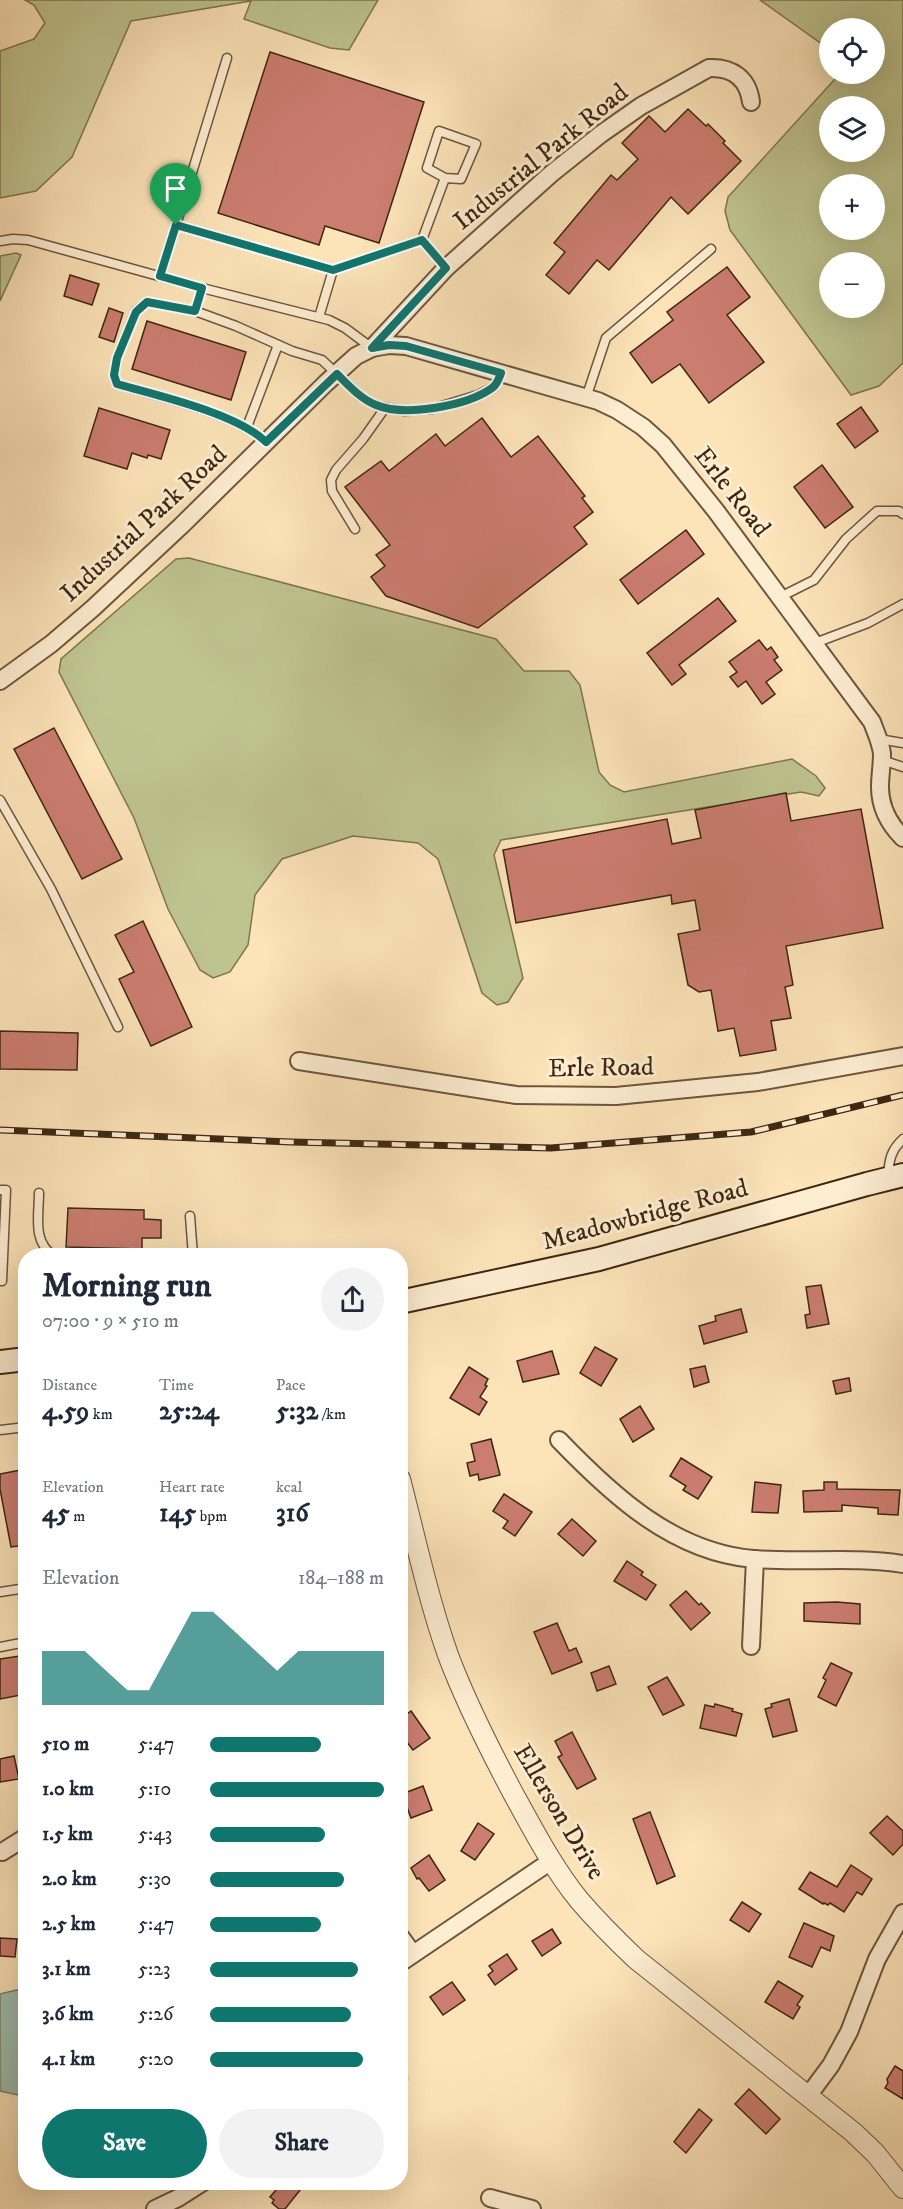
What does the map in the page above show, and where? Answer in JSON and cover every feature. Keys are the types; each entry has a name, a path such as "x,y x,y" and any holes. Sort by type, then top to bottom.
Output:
{"main road":[{"name":"Meadowbridge Road","path":"408,1300 599,1259 895,1177"},
{"path":"0,1362 18,1360"}],"street":[{"name":"Industrial Park Road","path":"0,681 51,644 92,609 182,526 337,374 356,357 372,348 446,268 551,174 601,134 641,106 709,68 731,70 741,77 746,84 751,102"},
{"name":"Erle Road","path":"372,348 389,345 406,346 586,398 617,410 643,427 663,445 716,511 872,722 879,738 882,760 881,801 893,828 903,838"},
{"name":"Erle Road","path":"299,1061 516,1095 616,1096 758,1082 903,1056"},
{"path":"559,1440 616,1495 657,1526 682,1540 708,1550 755,1559 838,1558 903,1564"},
{"name":"Ellerson Drive","path":"408,1535 448,1655 464,1693 498,1765 551,1861 578,1898 636,1959 868,2146 903,2188"},
{"path":"751,1646 755,1559"},
{"path":"2,1852 18,1842"},
{"path":"408,1958 551,1861"},
{"path":"808,2096 831,2065 849,2032 877,1959 903,1913"},
{"path":"155,2209 190,2190"},
{"path":"490,2198 532,2209"}],"lane":[{"path":"160,276 227,58"},
{"path":"439,131 476,144 461,179 445,178 427,168 439,131"},
{"path":"422,240 445,178"},
{"path":"176,225 333,270 422,240"},
{"path":"0,241 28,240 202,288 319,317 345,328 372,348"},
{"path":"422,240 446,268"},
{"path":"586,398 606,338 711,249"},
{"path":"319,317 333,270"},
{"path":"195,311 202,288"},
{"path":"266,442 255,431 196,407 117,384 114,375 117,358 136,312 147,302 195,311 278,345 322,360 360,396 377,406 386,408 405,411 432,409 461,401 494,387 501,373"},
{"path":"247,427 278,345"},
{"path":"355,529 333,491 332,480 336,470 386,408"},
{"path":"780,597 814,580 846,539 877,511 899,511 903,514"},
{"path":"815,643 868,622 903,604"},
{"path":"879,738 903,742"},
{"path":"882,760 903,766"},
{"path":"0,800 51,889 118,1027"},
{"path":"895,1177 889,1159 903,1139"},
{"path":"0,1190 6,1190 0,1281"},
{"path":"39,1193 38,1234 44,1248"},
{"path":"190,1216 192,1248"},
{"path":"0,1430 18,1428"},
{"path":"0,1592 18,1589"},
{"path":"0,1647 18,1644"}],"green space":[{"path":"25,0 378,0 349,50 330,48 244,19 251,1 131,21 72,157 36,191 0,198 0,51 34,39 45,23 34,5"},
{"path":"760,0 903,0 903,363 879,386 851,395 730,230 725,211 728,197 819,97 819,162 885,162 885,96 820,96 830,84 885,84 885,18 819,18 819,42"},
{"path":"16,253 21,255 0,301 0,256"},
{"path":"189,558 496,639 524,671 569,671 580,685 599,772 610,785 624,792 792,759 816,776 825,788 819,796 801,792 501,840 494,855 523,978 508,1002 497,1005 482,993 438,859 418,843 353,836 282,859 255,895 248,945 230,972 213,978 200,970 168,909 134,818 59,672 61,659 176,559"}],"shaded area":[{"path":"18,1990 18,2095 0,2091 0,1994"}],"building":[{"path":"270,52 424,102 379,243 325,226 319,245 218,213"},
{"path":"688,109 706,126 708,124 741,161 688,214 671,197 609,270 597,260 569,294 546,275 565,252 554,243 611,175 617,180 638,159 622,143 649,116 665,132"},
{"path":"727,267 750,297 727,315 764,362 709,403 680,364 652,383 630,353 673,320 667,312"},
{"path":"70,275 99,284 92,305 64,296"},
{"path":"109,308 123,313 114,342 99,337"},
{"path":"147,321 246,352 231,400 132,369"},
{"path":"861,407 878,431 855,448 837,424"},
{"path":"99,408 170,430 161,459 148,455 147,458 132,453 127,469 84,456"},
{"path":"482,418 511,457 538,436 585,496 582,498 593,512 574,527 587,544 478,628 386,596 371,577 385,566 376,555 390,545 345,487 381,461 389,471 436,434 445,446"},
{"path":"822,465 853,507 825,528 794,487"},
{"path":"686,530 704,554 638,604 620,580"},
{"path":"718,598 736,621 679,665 686,674 672,685 647,653"},
{"path":"759,640 767,650 771,647 778,657 774,660 782,670 766,682 775,694 762,704 746,681 738,687 730,677 737,672 729,662"},
{"path":"54,728 122,859 82,879 14,749"},
{"path":"786,793 791,821 861,809 883,928 786,946 793,985 785,987 791,1018 771,1021 776,1050 740,1056 734,1028 718,1031 711,990 699,992 688,985 678,934 700,930 695,900 672,904 671,895 516,923 503,850 667,819 672,844 701,838 695,810"},
{"path":"143,921 192,1027 151,1046 119,979 134,972 115,935"},
{"path":"0,1031 78,1033 77,1070 0,1069"},
{"path":"68,1208 144,1210 144,1219 161,1220 161,1238 142,1238 142,1248 66,1247"},
{"path":"821,1285 829,1324 807,1328 805,1315 810,1314 806,1287"},
{"path":"741,1309 747,1332 704,1344 699,1326 716,1321 715,1316"},
{"path":"595,1347 617,1359 601,1386 580,1373"},
{"path":"552,1351 559,1374 523,1382 517,1361"},
{"path":"705,1366 709,1382 694,1387 690,1369"},
{"path":"469,1367 488,1379 485,1385 487,1386 480,1397 487,1402 479,1415 450,1398"},
{"path":"849,1378 851,1391 836,1394 833,1381"},
{"path":"640,1406 654,1429 633,1442 620,1419"},
{"path":"491,1439 500,1475 479,1480 478,1474 470,1476 467,1463 475,1461 471,1444"},
{"path":"681,1458 712,1477 698,1499 683,1490 686,1486 670,1476"},
{"path":"18,1471 18,1546 11,1547 0,1489 0,1474"},
{"path":"755,1482 781,1485 778,1513 752,1512"},
{"path":"824,1482 837,1482 837,1489 900,1490 898,1515 878,1514 878,1508 842,1505 842,1511 804,1512 803,1491 824,1490"},
{"path":"504,1494 532,1512 515,1536 503,1528 508,1521 493,1511"},
{"path":"572,1519 596,1541 583,1556 558,1534"},
{"path":"627,1561 643,1572 641,1575 656,1585 646,1600 614,1581"},
{"path":"686,1591 710,1613 691,1630 670,1605"},
{"path":"804,1603 860,1604 860,1624 804,1621"},
{"path":"557,1623 569,1651 576,1648 582,1662 552,1674 534,1632"},
{"path":"18,1656 18,1696 0,1699 0,1659"},
{"path":"831,1663 852,1673 836,1706 818,1697 826,1680 823,1678"},
{"path":"609,1666 616,1684 597,1691 591,1673"},
{"path":"667,1677 684,1705 663,1715 648,1687"},
{"path":"789,1699 797,1731 773,1737 765,1709 772,1707 771,1704"},
{"path":"715,1704 742,1714 736,1736 700,1728 705,1705 714,1707"},
{"path":"411,1711 430,1738 413,1750 408,1743 408,1713"},
{"path":"572,1732 596,1779 577,1789 558,1757 562,1755 555,1741"},
{"path":"14,1756 18,1779 0,1782 0,1759"},
{"path":"423,1786 432,1810 411,1818 408,1810 408,1792"},
{"path":"650,1812 675,1876 657,1884 633,1819"},
{"path":"887,1816 903,1831 903,1844 893,1855 870,1833"},
{"path":"478,1823 494,1834 475,1860 461,1851"},
{"path":"429,1855 445,1880 429,1891 419,1878 417,1879 411,1868"},
{"path":"851,1865 872,1879 862,1895 857,1892 844,1912 830,1903 823,1904 799,1889 810,1872 837,1887"},
{"path":"742,1902 761,1914 749,1932 730,1920"},
{"path":"804,1923 834,1936 830,1951 821,1947 812,1967 789,1957"},
{"path":"552,1929 561,1943 542,1956 532,1941"},
{"path":"0,1938 17,1939 15,1957 0,1956"},
{"path":"507,1954 517,1969 495,1985 488,1975 493,1971 489,1966"},
{"path":"778,1981 803,1996 797,2005 800,2007 793,2019 765,2002"},
{"path":"452,1982 465,2000 443,2015 430,1997"},
{"path":"895,2066 903,2071 903,2099 885,2088 888,2083 887,2079"},
{"path":"749,2089 780,2119 766,2134 735,2104"},
{"path":"699,2109 712,2120 686,2153 674,2142"},
{"path":"276,2190 300,2190 285,2209 279,2209 272,2203 274,2200 270,2197"}],"railway":[{"path":"0,1130 291,1142 551,1148 751,1132 903,1095"}],"route":[{"path":"176,225 333,270 422,240 446,268 372,348 389,345 406,346 501,373 494,387 478,395 432,409 405,411 377,406 360,396 337,374 266,442 255,431 196,407 117,384 114,375 117,358 136,312 147,302 195,311 202,288 160,276 176,225"}]}
